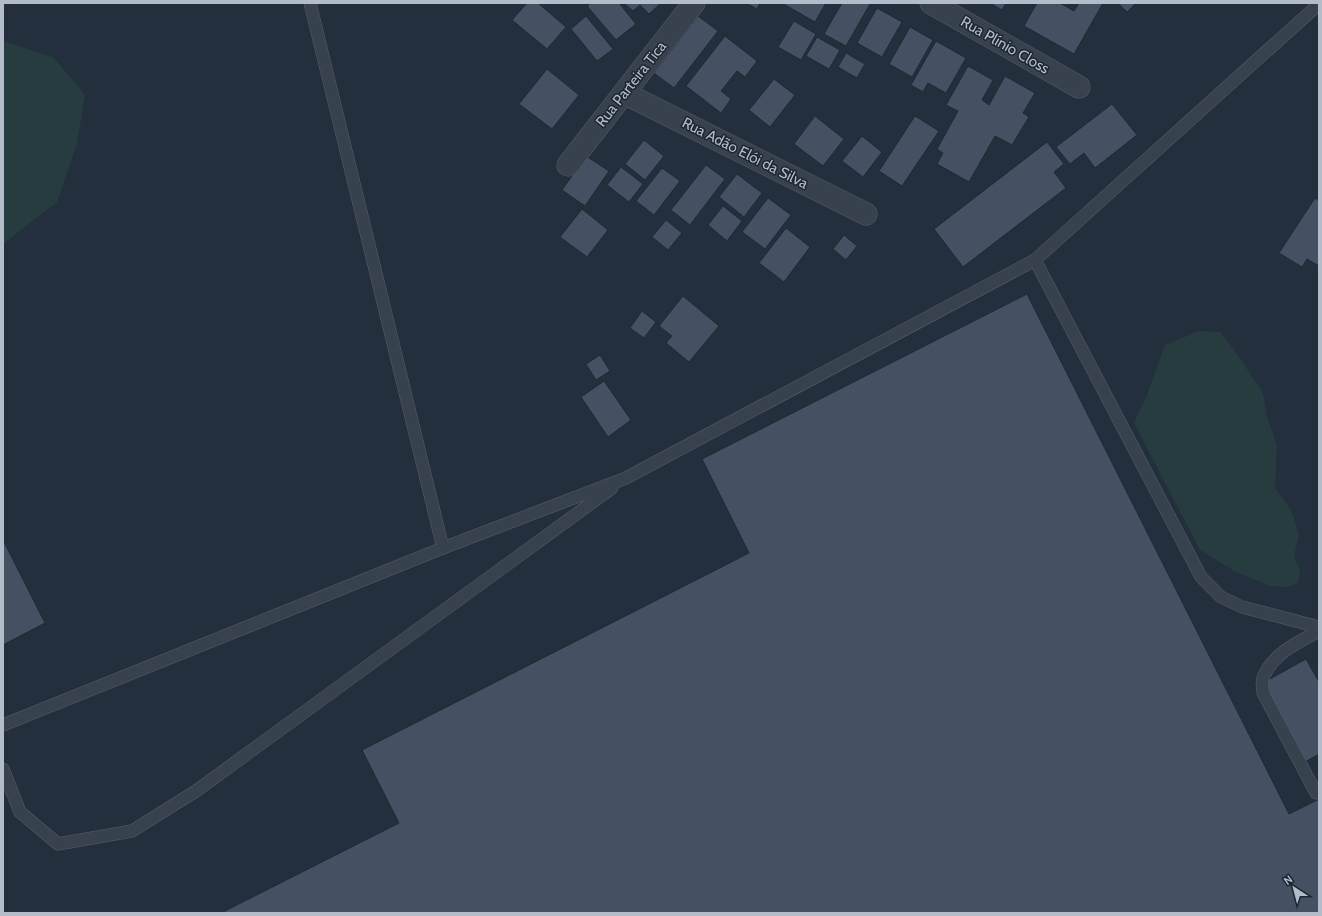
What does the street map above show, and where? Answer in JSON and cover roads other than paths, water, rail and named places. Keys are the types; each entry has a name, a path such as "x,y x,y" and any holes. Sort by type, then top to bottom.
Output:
{"street":[{"name":"Rua Parteira Tica","path":"568,165 694,3"},
{"name":"Rua Plínio Closs","path":"931,3 1079,87"},
{"name":"Rua Adão Elói da Silva","path":"624,93 866,214"}],"lane":[{"path":"310,3 443,548"},
{"path":"3,725 443,548 626,478 1035,260 1319,4"},
{"path":"1035,260 1201,577 1221,597 1242,607 1319,627"},
{"path":"3,769 20,812 58,844 132,831 196,791 626,478"},
{"path":"1316,793 1263,693 1262,679 1270,663 1295,644 1319,631"}]}
